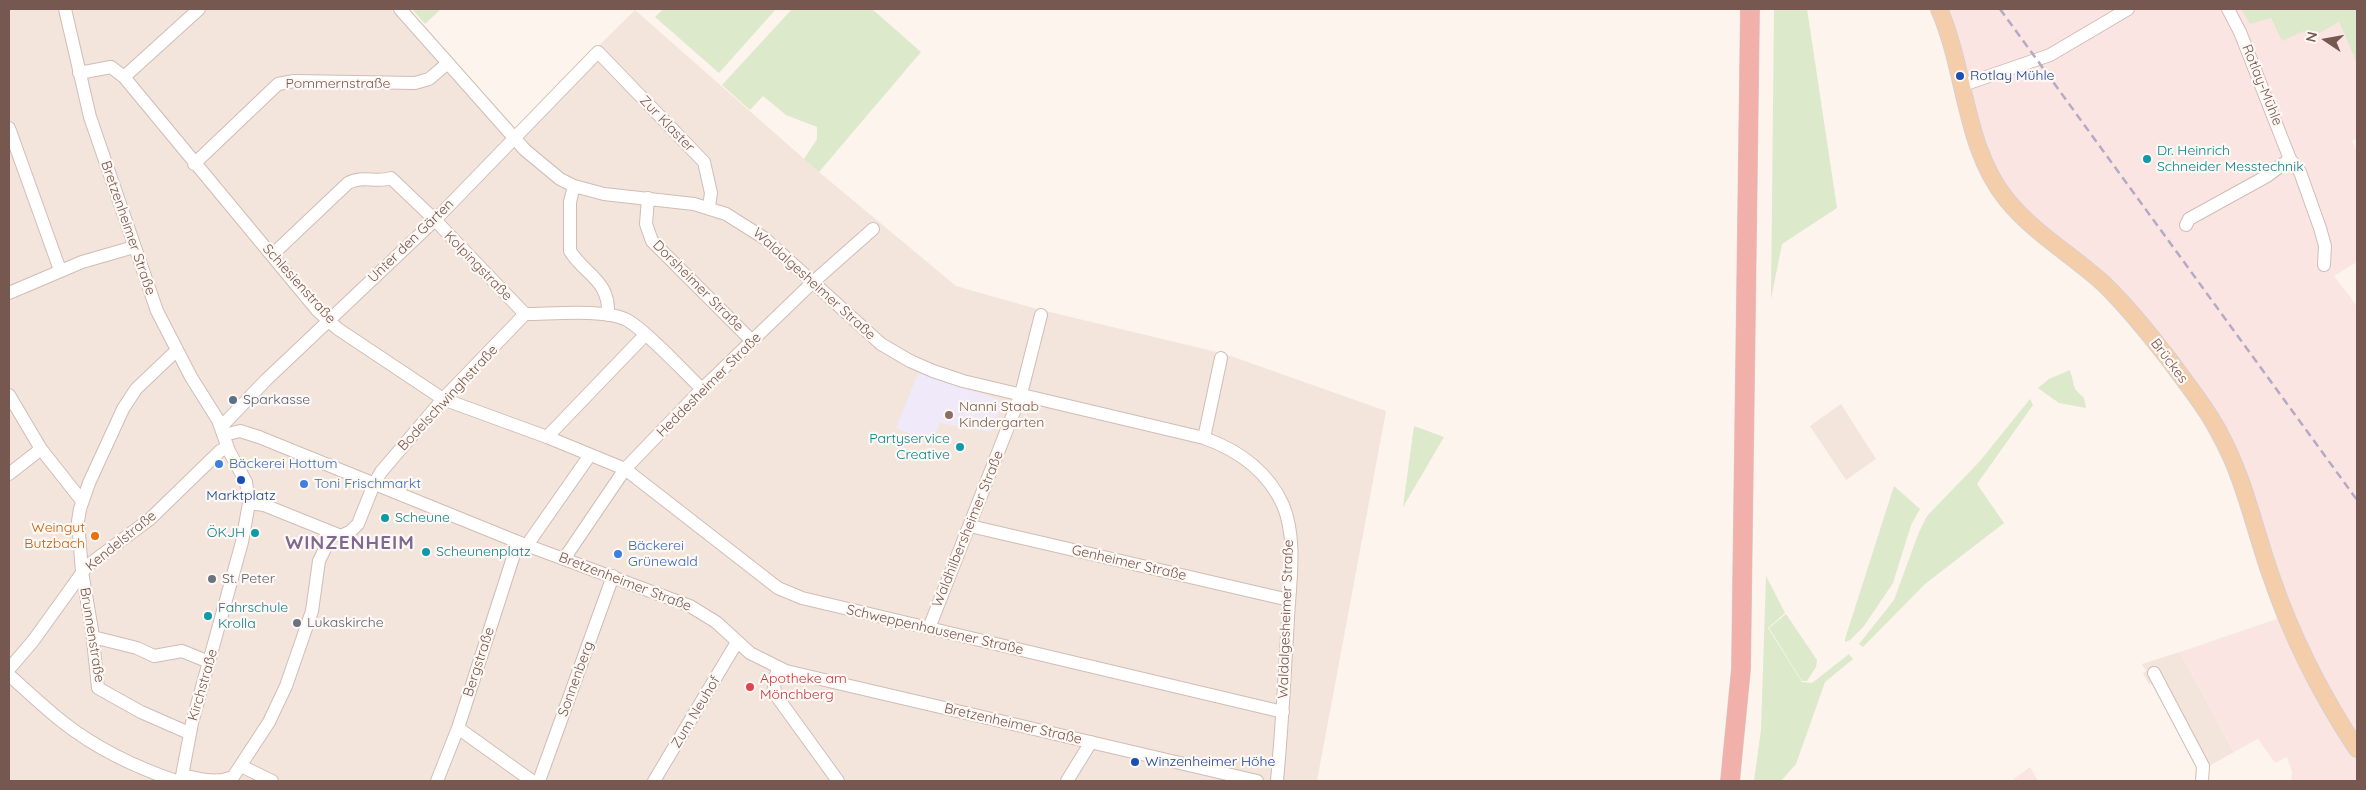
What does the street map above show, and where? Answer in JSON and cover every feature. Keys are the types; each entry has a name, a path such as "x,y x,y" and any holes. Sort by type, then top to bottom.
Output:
{"highway":[{"path":"1730,781 1741,670 1750,9"},
{"path":"1743,781 1753,670 1762,9"}],"main road":[{"name":"Brückes","path":"1939,9 1986,168 2007,200 2034,226 2104,284 2122,303 2150,335 2193,392 2220,433 2236,468 2290,625 2317,681 2357,749"}],"street":[{"name":"Bretzenheimer Straße","path":"64,9 90,117 157,311 176,351 224,436 236,431 245,432 522,543 696,609 716,622 750,653 778,668 1257,781"},
{"path":"124,77 199,9"},
{"name":"Waldalgesheimer Straße","path":"400,9 514,138 550,172 574,186 604,194 648,198 709,208 726,214 752,229 869,335 905,359 954,378 1204,438 1222,444 1250,462 1262,473 1283,505 1288,524 1290,547 1283,712 1277,781"},
{"path":"1963,85 2050,55 2128,9"},
{"name":"Rotlay-Mühle","path":"2228,9 2240,32 2290,159 2300,172 2325,246 2324,265"},
{"name":"Unter den Gärten","path":"224,436 266,380 333,325 598,52"},
{"name":"Zur Klaster","path":"598,52 704,162 711,193 709,208"},
{"name":"Pommernstraße","path":"194,164 278,84 294,81 415,83 429,79 448,63"},
{"name":"Schlesienstraße","path":"79,73 111,67 124,77 194,164 333,325 443,399 547,437 625,470"},
{"path":"9,128 60,270"},
{"path":"2186,225 2189,219 2267,176 2290,159"},
{"name":"Kolpingstraße","path":"272,255 354,180 391,178 435,220 525,314"},
{"path":"574,186 570,202 570,251 604,289 608,299 608,315"},
{"name":"Dorsheimer Straße","path":"648,198 646,224 652,241 752,342"},
{"name":"Heddesheimer Straße","path":"564,559 625,470 702,389 812,283 873,229"},
{"path":"9,293 60,270 134,247"},
{"path":"525,314 608,315 629,321 702,389"},
{"name":"Bodelschwinghstraße","path":"332,534 344,535 356,527 361,520 374,484 381,472 443,399 525,314"},
{"name":"Waldhilbersheimer Straße","path":"929,628 1021,394 1041,315"},
{"path":"547,437 646,335"},
{"name":"Brunnenstraße","path":"176,351 136,389 123,409 82,501 78,521 82,572 93,637 98,688 141,712 190,733"},
{"path":"1204,438 1221,358"},
{"path":"9,395 41,449 82,501"},
{"name":"Kirchstraße","path":"180,779 190,733 242,542 249,503 244,477 224,436"},
{"name":"Kendelstraße","path":"9,669 28,647 82,572 94,559 150,519 220,451 224,436"},
{"path":"9,474 41,449"},
{"name":"Bergstraße","path":"437,781 458,728 522,543 590,455"},
{"name":"Schweppenhausener Straße","path":"625,470 778,588 802,598 1283,712"},
{"path":"9,675 63,722 82,736 111,752 180,779 213,781 234,779 275,711 297,659 312,611 318,561 332,534 269,507 249,503"},
{"name":"Genheimer Straße","path":"970,526 1289,600"},
{"name":"Sonnenberg","path":"539,781 613,576"},
{"path":"93,637 137,648 154,656 182,651 209,662"},
{"name":"Zum Neuhof","path":"654,781 737,642"},
{"path":"778,668 774,683 775,694 838,781"},
{"path":"2154,673 2203,766 2202,781"},
{"path":"458,728 532,781"},
{"path":"1067,781 1091,742"},
{"path":"241,766 272,781"}],"shaded area":[{"path":"9,9 409,9 514,129 635,10 819,172 956,286 1037,309 1225,354 1386,411 1317,781 9,781"},
{"path":"1932,9 2241,9 2250,23 2271,18 2304,31 2307,39 2339,22 2357,64 2357,138 2352,141 2357,152 2357,262 2334,276 2357,306 2357,781 2291,781 2292,772 2287,757 2275,763 2258,739 2234,752 2180,652 2277,619 2232,478 2199,415 2150,345 2086,277 2011,215"},
{"name":"Nanni Staab Kindergarten","path":"918,373 995,398 1000,402 1001,407 991,432 940,423 932,442 896,428"},
{"path":"1841,404 1876,459 1846,480 1810,426"},
{"path":"2180,652 2234,752 2209,766 2209,781 2199,781 2200,768 2154,685 2149,684 2143,673 2146,671 2142,664"},
{"path":"2030,767 2038,781 2011,781"}],"green space":[{"path":"412,9 441,9 425,24"},
{"path":"663,9 776,9 719,73 655,17"},
{"path":"792,9 872,9 921,52 819,172 804,159 817,139 817,127 786,115 763,96 750,110 722,85"},
{"path":"1774,9 1807,9 1837,208 1782,244 1771,299"},
{"path":"2241,9 2357,9 2357,64 2339,22 2307,40 2304,31 2282,41 2271,18 2250,24"},
{"path":"2070,370 2075,389 2084,398 2086,408 2059,403 2038,388 2049,379"},
{"path":"2030,399 2033,405 1977,484 2004,523 1925,584 1863,647 1859,644 1894,600 1919,532 1927,516 1980,461"},
{"path":"1414,426 1444,437 1403,507"},
{"path":"1894,486 1920,509 1911,525 1893,583 1864,626 1850,640 1845,642 1845,639"},
{"path":"1766,576 1785,613 1768,628 1802,682 1812,683 1849,654 1853,659 1825,682 1796,764 1781,781 1754,781 1761,730"},
{"path":"1786,614 1817,660 1816,667 1807,681 1802,681 1769,628"}],"railway":[{"path":"2000,9 2357,500"}],"place":[{"name":"Rotlay Mühle","path":"1960,76"},
{"name":"Dr. Heinrich Schneider Messtechnik","path":"2147,159"},
{"name":"Sparkasse","path":"233,400"},
{"name":"Nanni Staab Kindergarten","path":"949,415"},
{"name":"Partyservice Creative","path":"960,447"},
{"name":"Bäckerei Hottum","path":"219,464"},
{"name":"Marktplatz","path":"241,480"},
{"name":"Toni Frischmarkt","path":"304,484"},
{"name":"Scheune","path":"385,518"},
{"name":"ÖKJH","path":"255,533"},
{"name":"Weingut Butzbach","path":"95,536"},
{"name":"Scheunenplatz","path":"426,552"},
{"name":"Bäckerei Grünewald","path":"618,554"},
{"name":"St. Peter","path":"212,579"},
{"name":"Fahrschule Krolla","path":"208,616"},
{"name":"Lukaskirche","path":"297,623"},
{"name":"Apotheke am Mönchberg","path":"750,687"},
{"name":"Winzenheimer Höhe","path":"1135,762"}],"district":[{"name":"WINZENHEIM","path":"350,543"}]}
